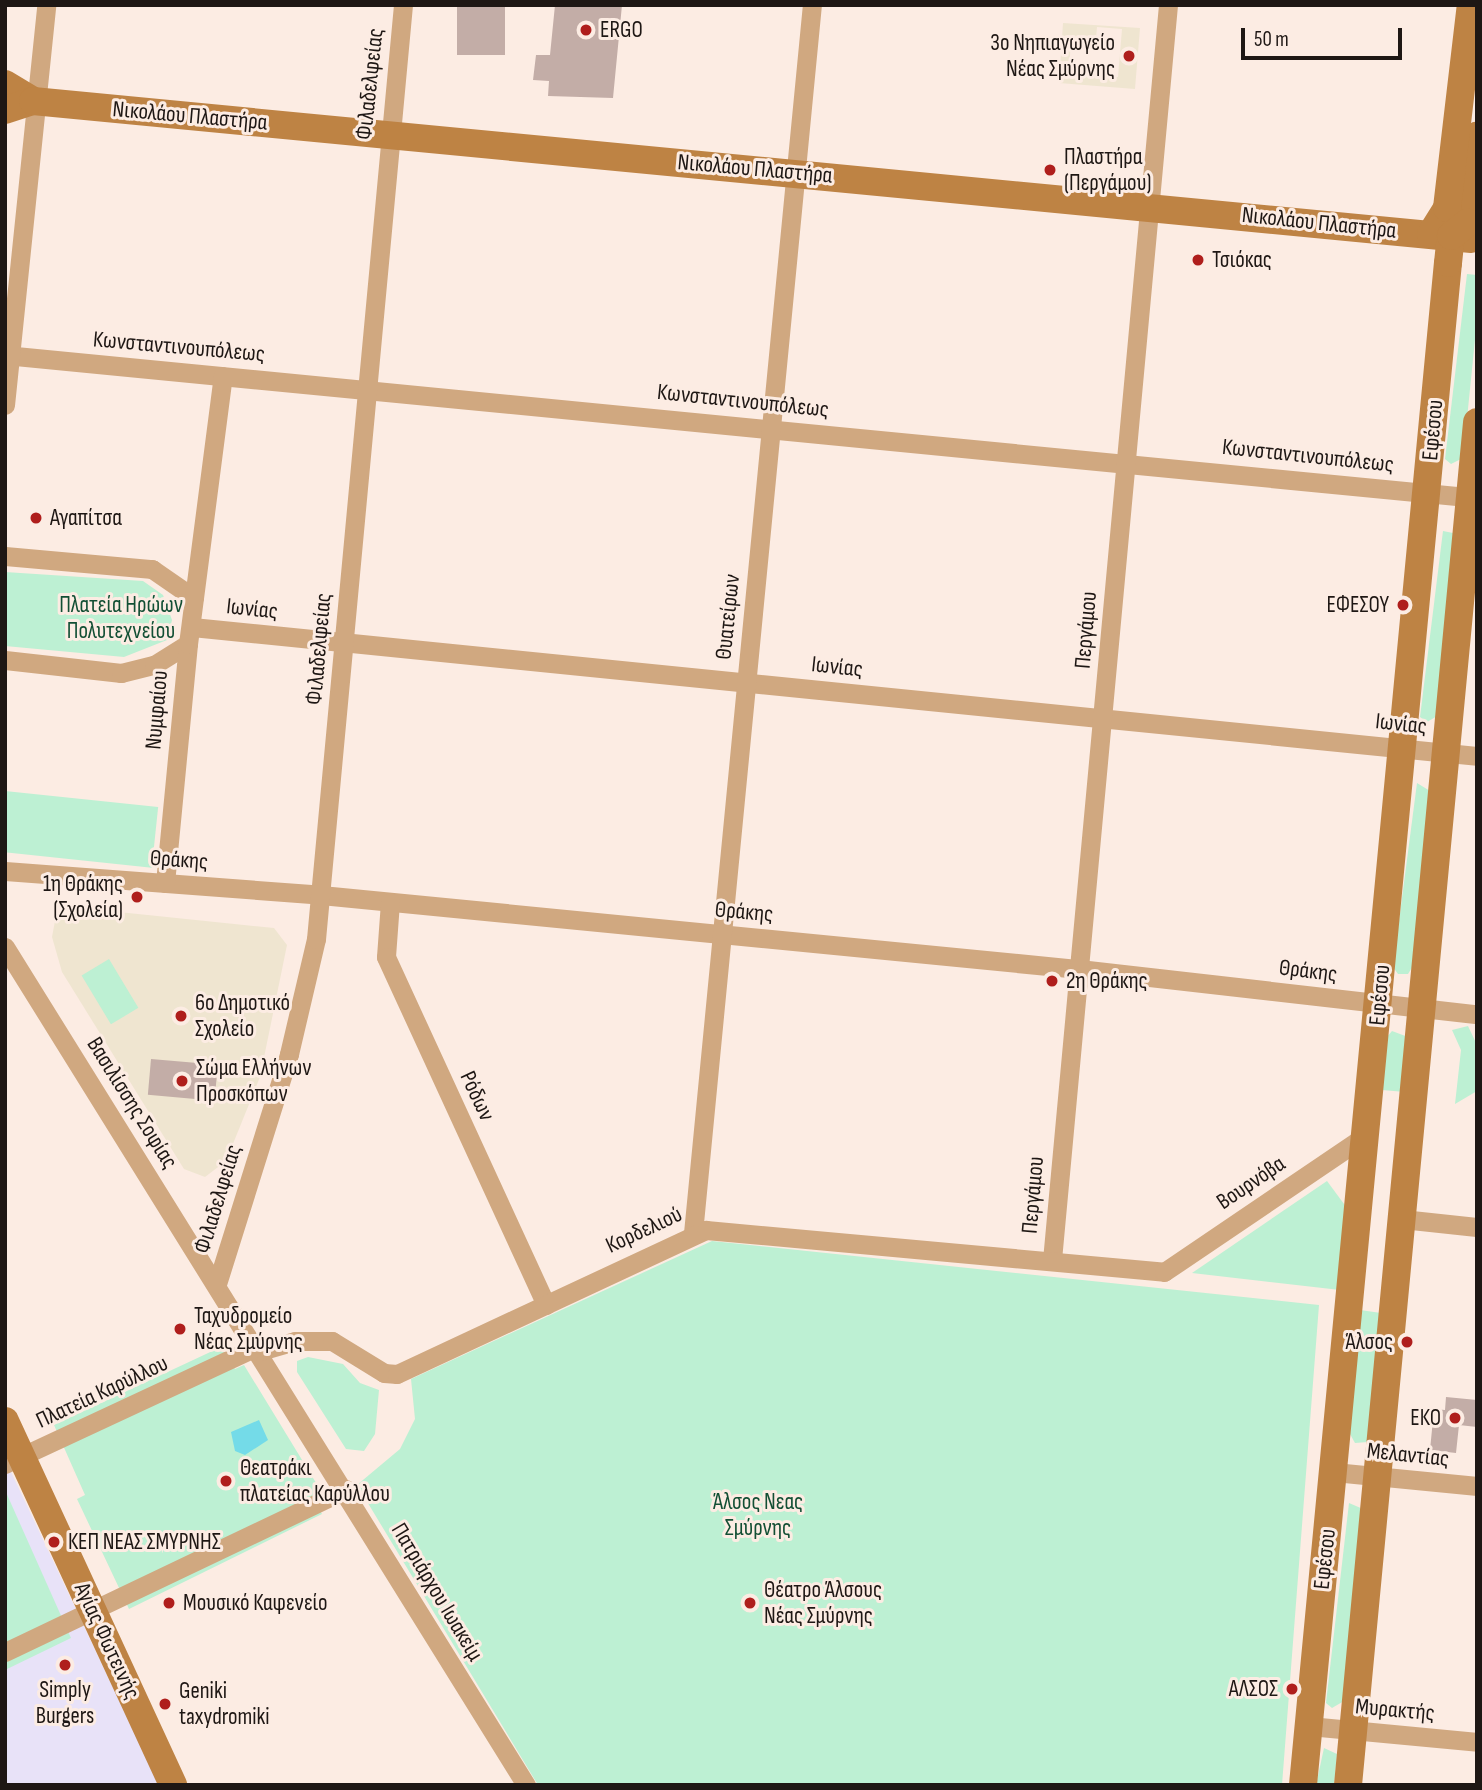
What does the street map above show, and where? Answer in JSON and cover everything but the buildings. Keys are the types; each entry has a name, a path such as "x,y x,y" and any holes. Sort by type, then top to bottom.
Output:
{"street":[{"path":"5,405 7,355 33,101 46,5"},
{"name":"Φιλαδελφείας","path":"217,1284 289,1054 321,895 389,134 403,5"},
{"name":"Θυατείρων","path":"693,1233 812,5"},
{"name":"Περγάμου","path":"1052,1259 1168,5"},
{"path":"1461,233 1447,208 1471,5"},
{"name":"Νικολάου Πλαστήρα","path":"5,84 33,101"},
{"name":"Νικολάου Πλαστήρα","path":"5,110 33,101 1149,207 1461,233"},
{"name":"Εφέσου","path":"1303,1785 1427,492 1461,233 1477,136"},
{"name":"Κωνσταντινουπόλεως","path":"7,355 1473,498"},
{"name":"Νυμφαίου","path":"165,883 194,598 223,376"},
{"name":"Εφέσου","path":"1348,1785 1446,754 1473,498 1477,422"},
{"name":"Ιωνίας","path":"5,556 152,569 194,598"},
{"path":"5,660 121,673 153,665 190,635"},
{"name":"Ιωνίας","path":"190,635 343,642 1477,756"},
{"name":"Θράκης","path":"5,871 321,895 1079,969 1477,1014"},
{"name":"Ρόδων","path":"390,902 386,957 546,1305"},
{"name":"Βασιλίσσης Σοφίας","path":"5,947 217,1284"},
{"name":"Βουρνόβα","path":"1164,1272 1366,1135"},
{"path":"1402,1219 1477,1227"},
{"name":"Κορδελιού","path":"259,1349 295,1341 332,1341 384,1373 397,1374 693,1233 721,1229 1052,1259 1164,1272"},
{"name":"Πατριάρχου Ιωακείμ","path":"217,1284 346,1489 526,1785"},
{"name":"Πλατεία Καρύλλου","path":"13,1460 259,1349"},
{"name":"Αγίας Φωτεινής","path":"5,1421 13,1460 93,1610 173,1785"},
{"name":"Μελαντίας","path":"1334,1472 1477,1486"},
{"path":"5,1652 346,1489"},
{"name":"Μυρακτής","path":"1309,1726 1477,1742"}],"shaded area":[{"name":"3ο Νηπιαγωγείο Νέας Σμύρνης","path":"1063,23 1140,28 1135,89 1059,83","holes":["1097,27 1122,29 1118,77 1069,68 1071,43 1096,38"]},
{"name":"6ο Δημοτικό Σχολείο","path":"80,908 274,928 287,945 260,1077 226,1161 205,1177 184,1169 62,972 52,937 55,921"},
{"path":"5,1459 159,1785 5,1785"}],"green space":[{"path":"1467,274 1477,275 1477,320 1463,458 1451,464 1445,459"},
{"path":"1443,531 1453,533 1439,715 1427,722 1420,717"},
{"name":"Πλατεία Ηρώων Πολυτεχνείου","path":"5,572 143,581 163,595 172,620 167,640 124,657 5,646"},
{"path":"1417,783 1430,791 1413,966 1408,974 1398,974 1393,967"},
{"path":"5,791 158,807 152,868 5,852"},
{"path":"109,959 138,1008 111,1024 82,975"},
{"path":"1468,1026 1477,1045 1477,1091 1455,1104 1461,1050 1452,1030"},
{"path":"1392,1031 1408,1037 1405,1092 1382,1090 1387,1037"},
{"path":"1327,1181 1347,1208 1340,1290 1192,1273"},
{"name":"Άλσος Νεας Σμύρνης","path":"712,1241 1319,1305 1282,1785 538,1785 357,1485 400,1449 415,1419 411,1379"},
{"path":"1360,1310 1381,1313 1368,1442 1355,1443 1350,1434"},
{"path":"221,1347 235,1369 244,1365 321,1491 312,1497 322,1514 129,1609 77,1499 85,1495 54,1425"},
{"path":"308,1357 343,1364 360,1383 379,1390 375,1434 364,1451 346,1449 297,1372 297,1361"},
{"path":"5,1490 71,1638 5,1670"},
{"path":"1349,1503 1363,1509 1344,1701 1332,1708 1326,1703"},
{"path":"1324,1748 1337,1754 1334,1785 1316,1785"}],"water":[{"path":"259,1420 268,1440 245,1455 235,1451 231,1432"}],"place":[{"name":"ERGO","path":"586,30"},
{"name":"3ο Νηπιαγωγείο Νέας Σμύρνης","path":"1129,56"},
{"name":"Πλαστήρα (Περγάμου)","path":"1050,170"},
{"name":"Τσιόκας","path":"1198,260"},
{"name":"Αγαπίτσα","path":"36,518"},
{"name":"ΕΦΕΣΟΥ","path":"1403,605"},
{"name":"1η Θράκης (Σχολεία)","path":"137,897"},
{"name":"2η Θράκης","path":"1052,981"},
{"name":"6ο Δημοτικό Σχολείο","path":"181,1016"},
{"name":"Σώμα Ελλήνων Προσκόπων","path":"182,1081"},
{"name":"Ταχυδρομείο Νέας Σμύρνης","path":"180,1329"},
{"name":"Άλσος","path":"1407,1342"},
{"name":"ΕΚΟ","path":"1455,1418"},
{"name":"Θεατράκι πλατείας Καρύλλου","path":"226,1481"},
{"name":"ΚΕΠ ΝΕΑΣ ΣΜΥΡΝΗΣ","path":"54,1542"},
{"name":"Μουσικό Καφενείο","path":"169,1603"},
{"name":"Θέατρο Άλσους Νέας Σμύρνης","path":"750,1603"},
{"name":"Simply Burgers","path":"65,1665"},
{"name":"ΑΛΣΟΣ","path":"1292,1689"},
{"name":"Geniki taxydromiki","path":"165,1704"}]}
